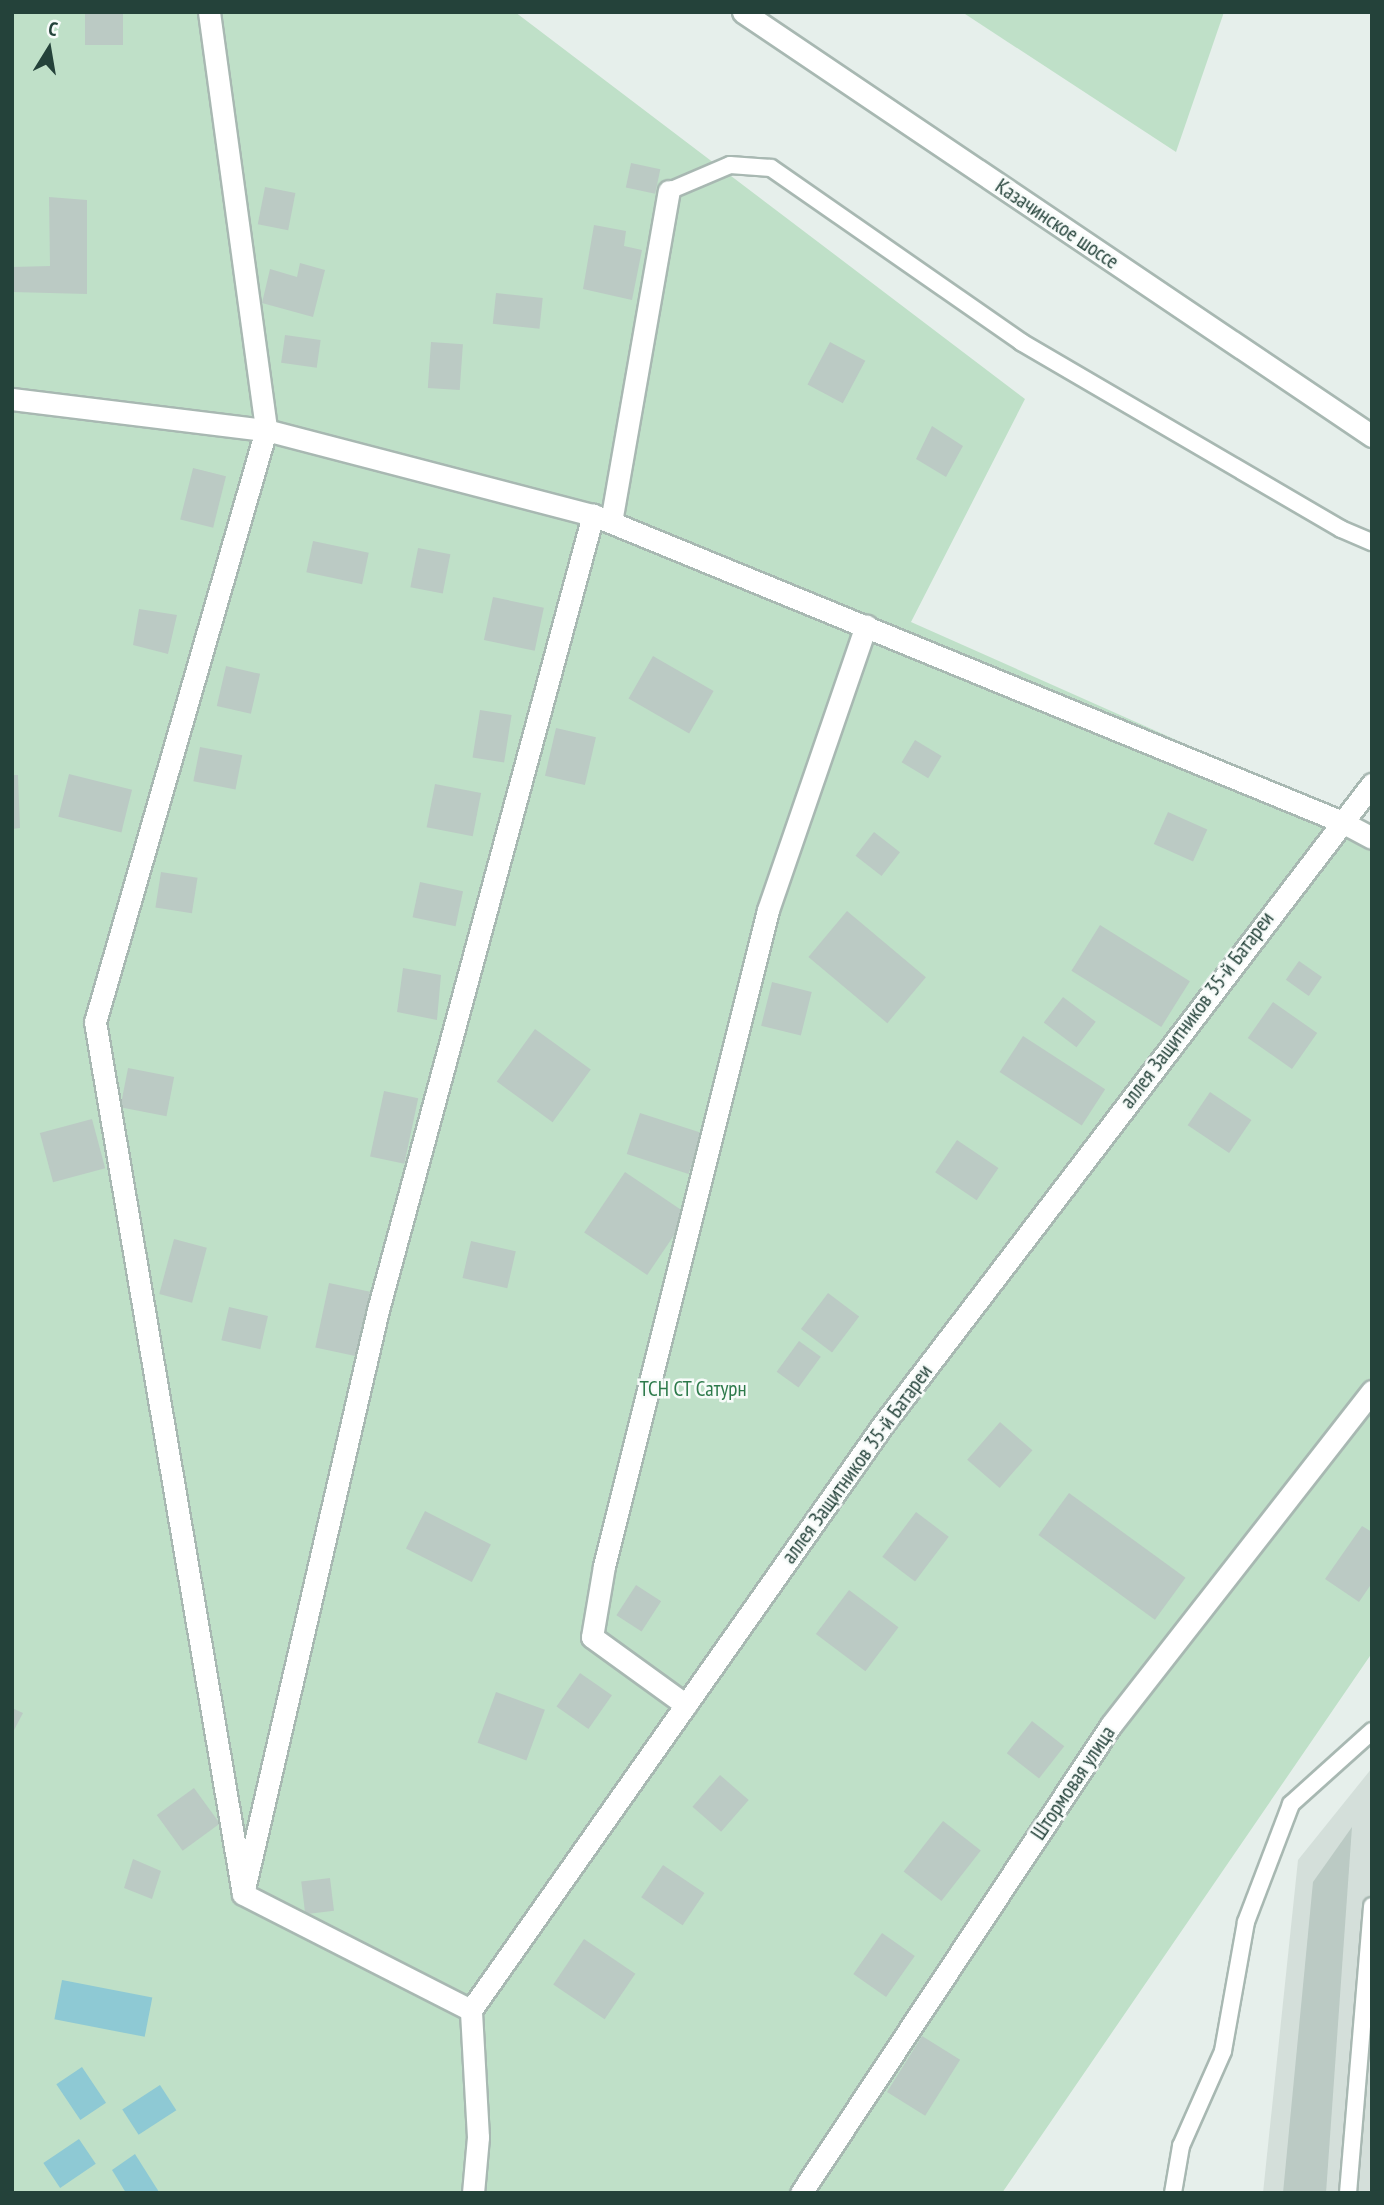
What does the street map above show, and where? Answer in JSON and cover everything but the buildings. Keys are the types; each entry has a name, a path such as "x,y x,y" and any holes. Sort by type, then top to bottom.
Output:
{"street":[{"path":"209,12 267,430 96,1022 243,1894"},
{"name":"Казачинское шоссе","path":"743,12 1372,436"},
{"path":"243,1894 377,1310 602,519 668,191"},
{"path":"12,399 267,430 602,519 1340,821 1372,838"},
{"path":"686,1705 592,1637 604,1566 768,910 866,625"},
{"name":"аллея Защитников 35-й Батареи","path":"471,2010 882,1426 1340,821 1372,785"},
{"name":"Штормовая улица","path":"801,2193 1111,1726 1372,1391"},
{"path":"243,1894 471,2010 478,2137 472,2193"}],"lane":[{"path":"668,191 730,164 771,168 1021,342 1340,529 1372,542"},
{"path":"1173,2193 1181,2146 1223,2051 1246,1922 1291,1804 1372,1731"},
{"path":"1348,2193 1372,1906"}],"shaded area":[{"path":"1372,1768 1372,2193 1263,2193 1298,1860"}],"green space":[{"name":"ТСН СТ Сатурн","path":"12,12 515,12 1025,399 911,622 1372,827 1372,1653 1002,2193 12,2193"},
{"path":"962,12 1224,12 1176,152"}],"water":[{"path":"62,1980 152,1998 145,2037 54,2019"},
{"path":"82,2067 106,2103 80,2120 56,2084"},
{"path":"160,2085 176,2110 139,2135 122,2110"},
{"path":"79,2139 96,2164 60,2188 43,2163"},
{"path":"135,2154 159,2192 126,2193 112,2170"}]}
